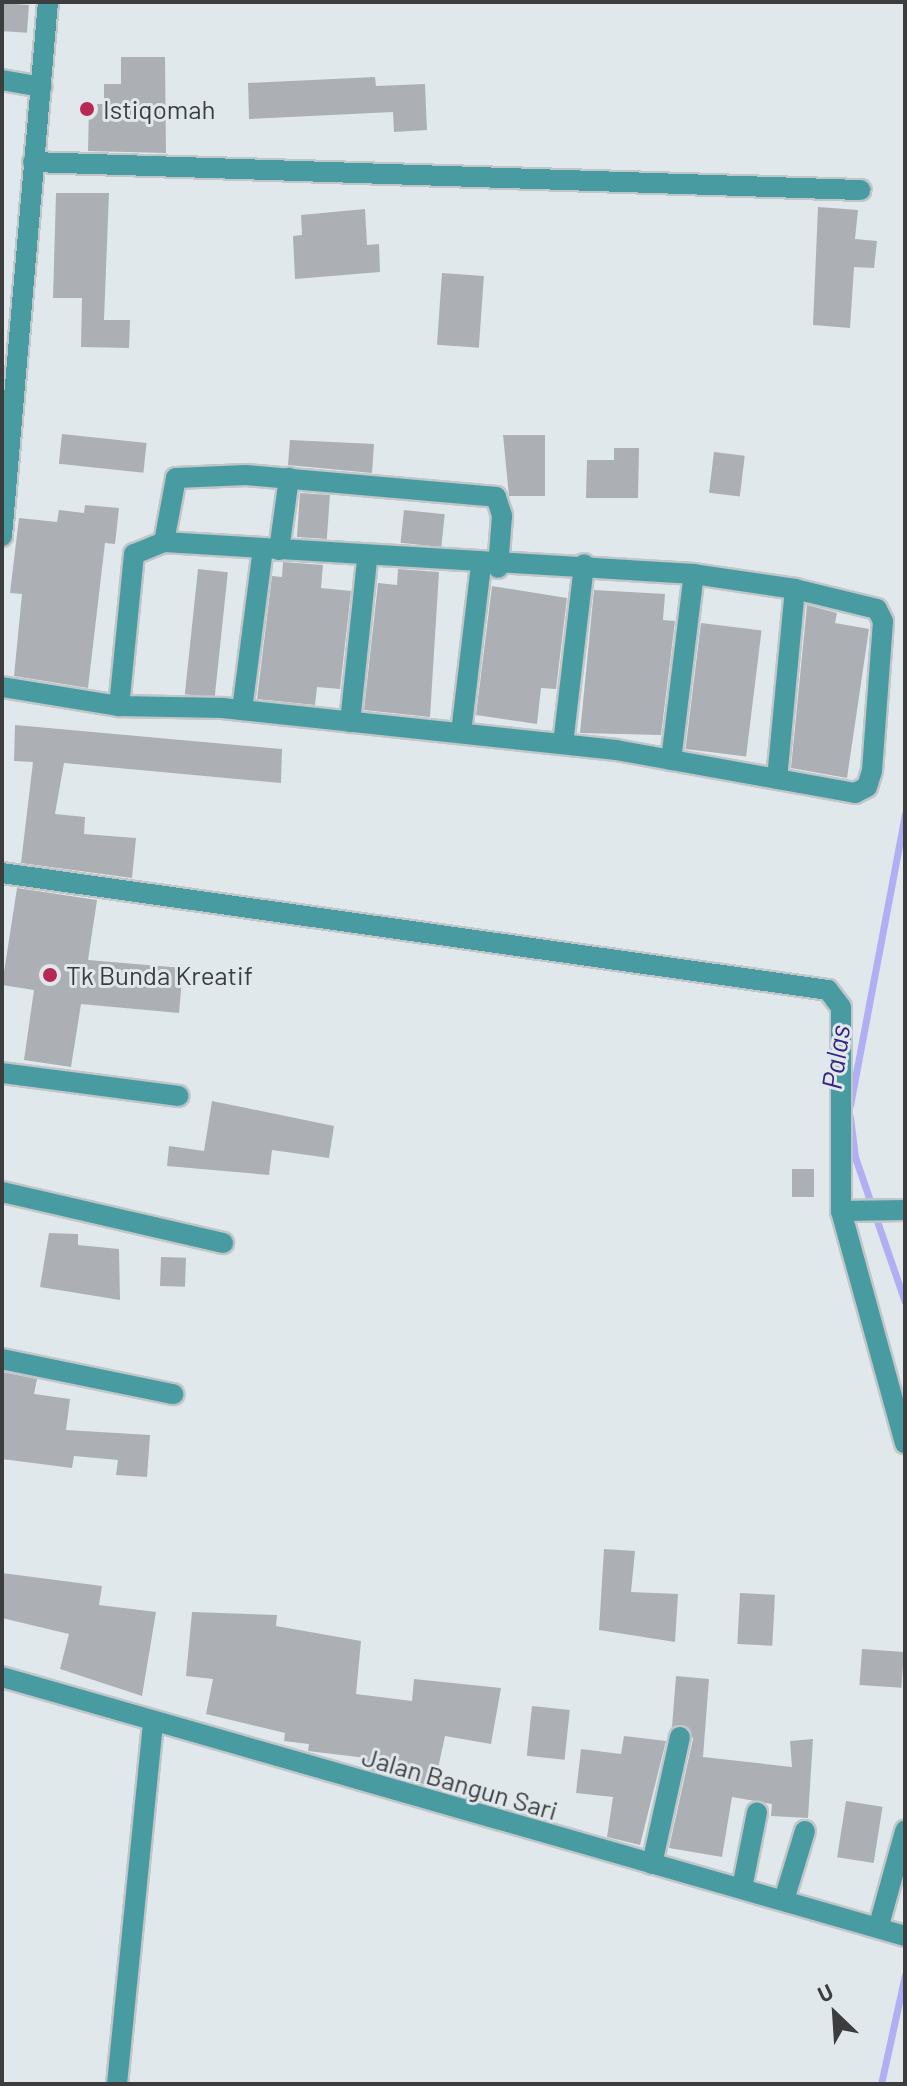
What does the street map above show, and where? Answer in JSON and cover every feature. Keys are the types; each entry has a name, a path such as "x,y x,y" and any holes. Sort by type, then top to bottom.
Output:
{"street":[{"path":"3,524 11,361 48,2"},
{"path":"2,80 41,87"},
{"path":"33,162 861,190"},
{"path":"164,542 176,478 289,478 496,497 502,516 489,567 461,733"},
{"path":"242,710 271,549 289,478"},
{"path":"2,687 119,706 242,710 563,744 855,793 867,787 872,771 883,621 877,609 795,589 694,574 584,564 489,567 164,542 134,554 119,706"},
{"path":"350,722 367,559"},
{"path":"563,744 584,564"},
{"path":"671,760 694,574"},
{"path":"777,779 795,589"},
{"path":"2,873 530,953 822,986 841,1007 835,1157 841,1211 905,1443"},
{"path":"2,1073 179,1096"},
{"path":"2,1192 223,1243"},
{"path":"841,1211 871,1208 905,1210"},
{"path":"2,1359 173,1394"},
{"name":"Jalan Bangun Sari","path":"2,1677 153,1723 891,1930"},
{"path":"117,2084 153,1723"},
{"path":"652,1864 680,1737"},
{"path":"742,1888 757,1812"},
{"path":"784,1900 805,1831"},
{"path":"891,1930 905,1831"}],"building":[{"path":"2,3 29,5 27,33 2,31"},
{"path":"121,57 165,57 166,153 88,151 89,104 104,104 104,84 121,84"},
{"path":"375,77 376,86 425,84 427,130 394,132 393,112 249,119 248,83"},
{"path":"56,193 109,193 104,320 130,320 129,348 81,347 82,298 53,298"},
{"path":"818,207 858,210 855,239 877,241 874,268 854,267 850,328 813,325"},
{"path":"365,209 367,245 379,244 380,272 295,279 293,236 302,235 301,215"},
{"path":"442,273 484,276 479,348 437,345"},
{"path":"62,434 147,443 143,473 59,464"},
{"path":"503,435 545,435 545,496 509,496"},
{"path":"290,440 374,444 372,473 288,465"},
{"path":"614,448 639,448 638,498 586,498 587,460 614,460"},
{"path":"714,452 745,456 740,496 709,493"},
{"path":"300,493 330,495 327,539 297,537"},
{"path":"85,505 119,508 115,544 105,543 88,688 14,676 22,594 10,593 19,518 57,522 59,510 84,513"},
{"path":"404,510 445,514 441,547 401,543"},
{"path":"283,562 323,565 321,588 351,591 340,689 317,687 315,705 257,699 272,576 282,577"},
{"path":"198,569 228,572 215,697 185,694"},
{"path":"398,569 439,572 430,717 364,710 378,583 397,585"},
{"path":"492,586 567,598 556,689 541,688 537,724 476,715"},
{"path":"594,590 665,594 663,620 675,621 661,735 580,733"},
{"path":"807,605 837,613 835,623 869,629 847,778 791,768"},
{"path":"701,623 762,630 746,756 686,749"},
{"path":"15,725 282,749 281,783 64,763 55,814 85,817 84,834 136,838 132,878 21,863 33,762 14,761"},
{"path":"17,888 97,900 88,960 183,968 179,1013 81,1004 71,1067 24,1060 34,990 2,985"},
{"path":"212,1101 334,1126 329,1158 272,1150 269,1175 167,1166 169,1146 204,1151"},
{"path":"792,1169 814,1169 814,1197 792,1197"},
{"path":"49,1233 78,1234 78,1245 119,1249 120,1300 40,1287"},
{"path":"161,1257 186,1258 185,1287 160,1286"},
{"path":"2,1372 37,1379 34,1394 70,1399 66,1430 150,1435 147,1477 116,1475 118,1460 74,1456 72,1468 2,1459"},
{"path":"604,1549 635,1551 631,1592 678,1594 675,1642 599,1630"},
{"path":"2,1573 102,1586 99,1605 156,1612 142,1696 60,1669 69,1634 2,1618"},
{"path":"740,1593 775,1595 772,1646 737,1644"},
{"path":"192,1612 277,1615 276,1626 361,1641 356,1694 412,1701 414,1679 501,1688 491,1744 445,1736 434,1787 365,1768 366,1758 308,1751 309,1744 284,1741 285,1733 206,1714 213,1679 186,1676"},
{"path":"862,1649 904,1652 901,1688 859,1685"},
{"path":"676,1676 709,1679 703,1757 792,1767 790,1741 813,1739 808,1818 771,1816 772,1804 732,1797 722,1857 669,1848 693,1739 688,1727 672,1727"},
{"path":"532,1706 570,1710 565,1760 527,1756"},
{"path":"624,1736 666,1741 640,1845 607,1837 613,1797 576,1793 581,1749 621,1754"},
{"path":"846,1801 883,1807 874,1863 837,1857"}],"waterway":[{"name":"Palas","path":"850,1105 905,813"},
{"name":"Palas","path":"850,1117 855,1157 905,1302"},
{"name":"Palas","path":"881,2084 905,1975"}],"place":[{"name":"Istiqomah","path":"87,109"},
{"name":"Tk Bunda Kreatif","path":"50,975"}]}
